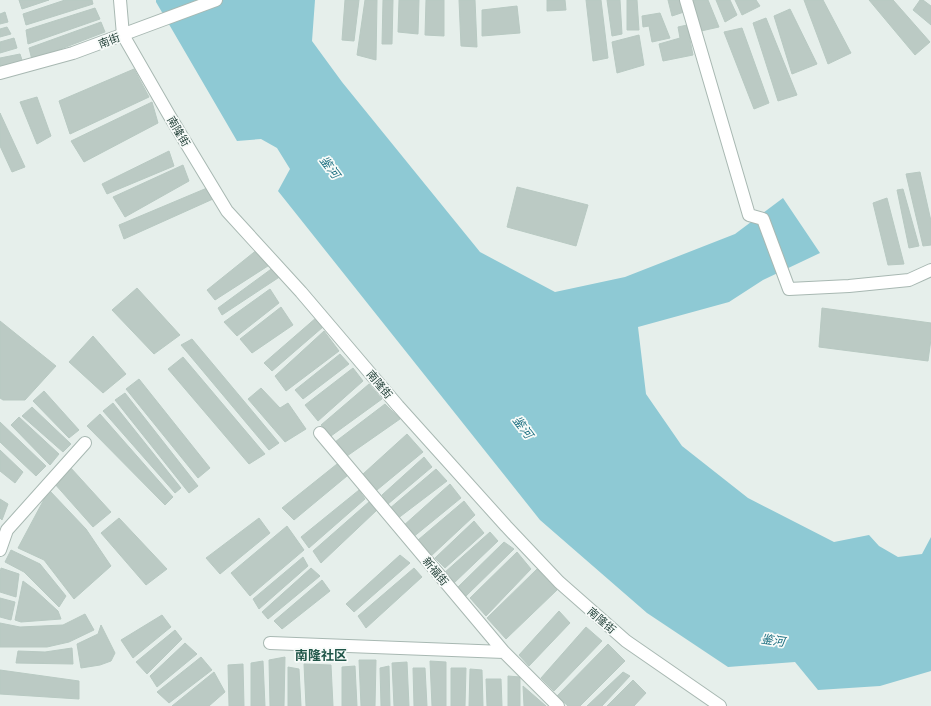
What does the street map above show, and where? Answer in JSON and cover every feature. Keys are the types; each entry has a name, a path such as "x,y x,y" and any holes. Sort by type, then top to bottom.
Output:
{"street":[{"name":"南隆街","path":"120,0 122,35 227,210 301,292 398,406 506,526 559,582 626,641 720,706"},
{"name":"南街","path":"0,73 73,53 216,0"},
{"path":"686,0 749,215 763,219 789,289 849,286 909,280 931,270"},
{"name":"新福街","path":"320,433 504,652 558,706"},
{"path":"0,550 7,530 85,443"},
{"path":"270,643 504,652"}],"water":[{"name":"鉴河","path":"156,0 315,0 312,41 342,82 480,252 555,292 625,277 735,234 783,198 820,253 763,280 729,302 638,327 646,394 682,446 748,498 834,542 869,535 879,546 898,557 922,554 931,537 931,671 880,686 818,690 795,662 728,667 647,613 540,520 278,191 290,169 277,148 261,139 237,141"}],"building":[{"path":"19,0 49,0 22,9"},
{"path":"65,0 92,0 93,4 26,25 23,14"},
{"path":"345,0 359,0 354,41 342,40"},
{"path":"365,0 377,0 376,60 357,55"},
{"path":"383,0 393,0 392,44 382,44"},
{"path":"399,0 419,0 418,34 398,32"},
{"path":"426,0 444,0 444,36 425,35"},
{"path":"459,0 475,0 477,47 461,46"},
{"path":"547,0 565,0 566,10 547,11"},
{"path":"586,0 601,0 608,58 593,61"},
{"path":"607,0 620,0 622,34 612,36"},
{"path":"627,0 637,0 639,30 627,30"},
{"path":"668,0 681,0 684,12 672,16"},
{"path":"691,0 708,0 719,27 701,31"},
{"path":"716,0 730,0 737,15 725,22"},
{"path":"735,0 756,0 760,6 742,15"},
{"path":"804,0 823,0 851,53 828,64"},
{"path":"869,0 893,0 930,42 915,55"},
{"path":"920,0 923,0 931,6 931,25 913,10"},
{"path":"517,6 520,33 482,36 482,10"},
{"path":"95,8 100,19 28,44 26,30"},
{"path":"790,9 817,64 792,74 774,16"},
{"path":"5,12 8,22 0,24 0,14"},
{"path":"660,13 670,38 652,42 649,26 643,27 642,16"},
{"path":"766,18 797,95 778,101 753,23"},
{"path":"101,22 105,32 32,60 29,48"},
{"path":"687,25 693,55 663,61 659,44 680,38 678,27"},
{"path":"7,27 11,34 0,37 0,29"},
{"path":"742,28 769,103 754,109 724,32"},
{"path":"639,35 644,65 617,73 612,42"},
{"path":"14,38 17,48 0,53 0,42"},
{"path":"20,54 23,63 0,69 0,58"},
{"path":"134,69 149,97 70,134 59,101"},
{"path":"37,97 51,136 37,144 20,102"},
{"path":"152,102 158,123 84,162 71,141"},
{"path":"0,113 25,167 12,172 0,146"},
{"path":"169,151 174,166 107,194 102,184"},
{"path":"183,165 189,181 125,217 113,197"},
{"path":"920,172 931,221 931,245 923,246 906,174"},
{"path":"517,187 588,205 576,246 507,227"},
{"path":"207,188 213,199 124,239 119,225"},
{"path":"903,189 919,246 909,248 897,190"},
{"path":"887,198 904,264 888,265 873,203"},
{"path":"258,249 271,264 215,300 207,290"},
{"path":"274,267 281,276 222,315 218,308"},
{"path":"137,288 180,335 154,354 112,310"},
{"path":"270,289 279,303 237,336 224,322"},
{"path":"281,307 293,325 252,353 240,339"},
{"path":"822,308 931,323 931,339 928,361 819,347"},
{"path":"317,317 323,327 272,371 264,363"},
{"path":"0,321 56,366 25,400 3,400 0,398"},
{"path":"324,331 339,351 286,391 275,376"},
{"path":"93,336 126,374 103,393 69,362"},
{"path":"192,339 279,443 269,450 181,345"},
{"path":"340,354 349,364 303,399 295,390"},
{"path":"183,357 265,454 249,464 168,369"},
{"path":"353,368 363,381 318,421 305,405"},
{"path":"139,379 210,468 198,478 126,389"},
{"path":"369,384 382,399 331,436 321,425"},
{"path":"261,388 280,408 288,403 306,429 285,442 248,399"},
{"path":"44,391 79,430 69,438 33,401"},
{"path":"125,393 198,486 189,493 115,400"},
{"path":"113,403 181,488 175,493 103,411"},
{"path":"385,404 400,419 347,456 335,442"},
{"path":"32,407 71,444 63,452 22,416"},
{"path":"100,414 173,497 165,505 87,426"},
{"path":"19,417 59,454 50,465 11,425"},
{"path":"0,422 46,466 36,476 0,442"},
{"path":"407,434 423,452 377,490 363,474"},
{"path":"0,450 23,472 15,483 0,471"},
{"path":"424,457 432,467 388,504 382,495"},
{"path":"337,464 347,476 294,520 282,508"},
{"path":"70,467 111,512 93,527 54,483"},
{"path":"436,469 447,481 397,519 389,509"},
{"path":"450,484 461,498 412,538 403,526"},
{"path":"49,490 86,529 111,566 74,599 44,560 18,548"},
{"path":"359,490 365,499 309,548 301,537"},
{"path":"0,499 8,504 2,520 0,518"},
{"path":"370,501 377,510 321,563 313,551"},
{"path":"464,501 475,515 430,557 418,540"},
{"path":"119,518 167,569 146,585 101,533"},
{"path":"259,518 270,533 220,574 206,558"},
{"path":"474,521 484,533 445,568 435,558"},
{"path":"287,526 304,550 250,596 231,573"},
{"path":"490,532 498,541 454,583 444,573"},
{"path":"504,542 514,549 466,596 458,587"},
{"path":"11,550 40,564 66,596 59,607 24,572 5,562"},
{"path":"517,552 531,569 486,616 470,598"},
{"path":"400,555 410,563 354,612 346,604"},
{"path":"303,557 308,566 259,609 253,599"},
{"path":"1,568 19,574 16,597 0,592"},
{"path":"311,568 320,576 268,619 262,612"},
{"path":"414,568 422,577 366,628 358,616"},
{"path":"537,569 557,590 506,639 487,618"},
{"path":"322,580 330,591 282,629 274,621"},
{"path":"23,581 58,611 61,619 21,622 15,620"},
{"path":"0,598 15,602 11,620 0,617"},
{"path":"559,611 570,623 529,666 519,655"},
{"path":"85,614 94,630 69,642 47,647 0,647 0,623 20,627 63,625"},
{"path":"162,615 171,627 133,658 121,640"},
{"path":"101,625 115,653 111,661 100,665 81,668 77,644 98,634"},
{"path":"586,627 602,641 554,691 541,678"},
{"path":"175,630 182,639 147,674 136,662"},
{"path":"185,643 197,654 157,687 150,676"},
{"path":"608,644 625,661 580,706 568,706 557,696"},
{"path":"72,648 73,664 16,663 18,651 45,652"},
{"path":"201,657 212,670 169,703 157,692"},
{"path":"285,657 284,706 270,706 269,660"},
{"path":"359,660 376,660 375,706 361,706"},
{"path":"263,661 265,706 251,706 251,663"},
{"path":"430,661 446,662 446,706 432,706"},
{"path":"407,662 409,706 394,706 392,663"},
{"path":"243,664 244,706 229,706 228,665"},
{"path":"304,664 331,665 333,706 306,706"},
{"path":"355,666 357,706 342,706 342,667"},
{"path":"389,666 390,706 381,706 380,668"},
{"path":"288,667 299,669 301,706 288,706"},
{"path":"413,668 425,668 427,706 414,706"},
{"path":"451,668 466,668 465,706 451,706"},
{"path":"470,669 482,670 483,706 469,706"},
{"path":"0,670 79,681 79,699 0,694"},
{"path":"214,672 225,692 209,706 172,706"},
{"path":"623,672 630,676 602,706 587,706"},
{"path":"508,676 520,677 520,706 508,706"},
{"path":"486,679 501,679 502,706 487,706"},
{"path":"633,680 646,693 634,706 607,706"},
{"path":"523,686 546,706 524,706"}],"district":[{"name":"南隆社区","path":"321,655"}]}
